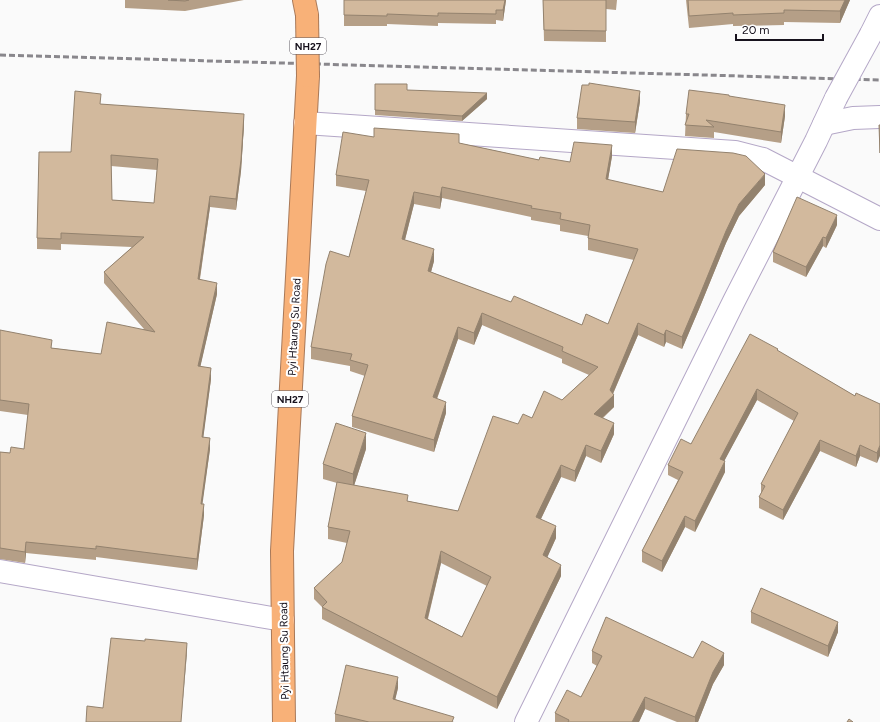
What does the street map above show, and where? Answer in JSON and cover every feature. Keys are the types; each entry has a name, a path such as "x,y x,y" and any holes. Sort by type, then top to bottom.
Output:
{"highway":[{"name":"Pyi Htaung Su Road","path":"286,716 282,551 308,76 306,7"}],"street":[{"path":"526,722 836,98 875,25"},
{"path":"824,124 853,118 880,117"},
{"path":"305,123 735,152 763,159 880,219"},
{"path":"0,571 283,620"}],"building":[{"path":"168,0 189,0 185,1"},
{"path":"344,0 505,0 503,10 496,10 496,14 438,13 438,16 387,14 387,16 344,15"},
{"path":"543,0 606,0 606,31 544,30"},
{"path":"688,0 845,0 840,11 784,10 784,13 733,15 733,13 689,16"},
{"path":"589,83 640,91 635,122 577,118 582,85 589,85"},
{"path":"375,84 407,84 407,90 487,93 462,116 375,110"},
{"path":"689,90 729,95 785,105 781,132 706,120 714,127 685,125 689,114 686,114"},
{"path":"75,91 101,94 100,104 244,114 241,160 236,199 210,196 198,279 217,283 198,366 211,368 202,437 210,438 201,504 204,504 197,559 96,546 96,549 26,542 25,552 0,548 0,452 10,453 11,447 24,449 29,404 0,400 0,330 52,340 51,348 101,354 107,322 155,332 104,272 144,237 61,233 61,239 37,238 39,152 71,152","holes":["111,155 158,159 154,203 112,200"]},
{"path":"879,125 880,125 880,153"},
{"path":"374,128 459,134 459,143 539,160 540,157 570,162 574,142 612,145 606,179 663,192 677,149 733,153 746,156 765,174 739,204 726,231 682,337 666,330 664,335 638,323 610,390 614,395 594,414 614,423 601,451 586,445 575,471 561,465 536,517 556,526 543,555 561,565 497,697 322,607 327,602 314,588 342,562 350,531 328,527 337,482 408,495 407,501 458,511 493,416 518,424 523,414 532,418 544,391 562,400 598,367 562,351 563,347 482,313 474,333 458,327 433,397 446,402 434,440 352,416 368,365 350,360 352,354 311,347 326,264 330,251 349,257 369,180 336,175 343,132 374,137","holes":["442,187 532,206 531,208 561,213 560,219 590,225 588,238 638,249 608,324 586,314 582,325 514,296 511,302 428,271 434,249 402,239 414,192 440,197","441,551 491,577 462,637 425,618"]},
{"path":"797,197 837,215 826,238 823,237 806,267 773,252"},
{"path":"750,334 778,349 777,350 855,396 856,393 880,404 880,445 877,453 860,445 856,456 820,440 783,510 759,497 765,486 761,484 798,413 757,389 720,459 725,461 695,521 685,516 662,561 642,551 683,472 668,465 681,439 691,444"},
{"path":"336,423 366,433 353,474 323,464"},
{"path":"761,588 838,622 828,646 751,612"},
{"path":"606,617 693,658 702,641 724,653 713,672 695,717 645,697 632,722 568,722 569,720 555,713 567,690 581,697 602,656 592,651"},
{"path":"111,638 145,641 145,639 187,643 181,722 86,722 87,706 103,708"},
{"path":"346,665 398,677 393,699 454,717 452,722 369,722 335,714"}],"railway":[{"path":"0,55 880,80"}]}
